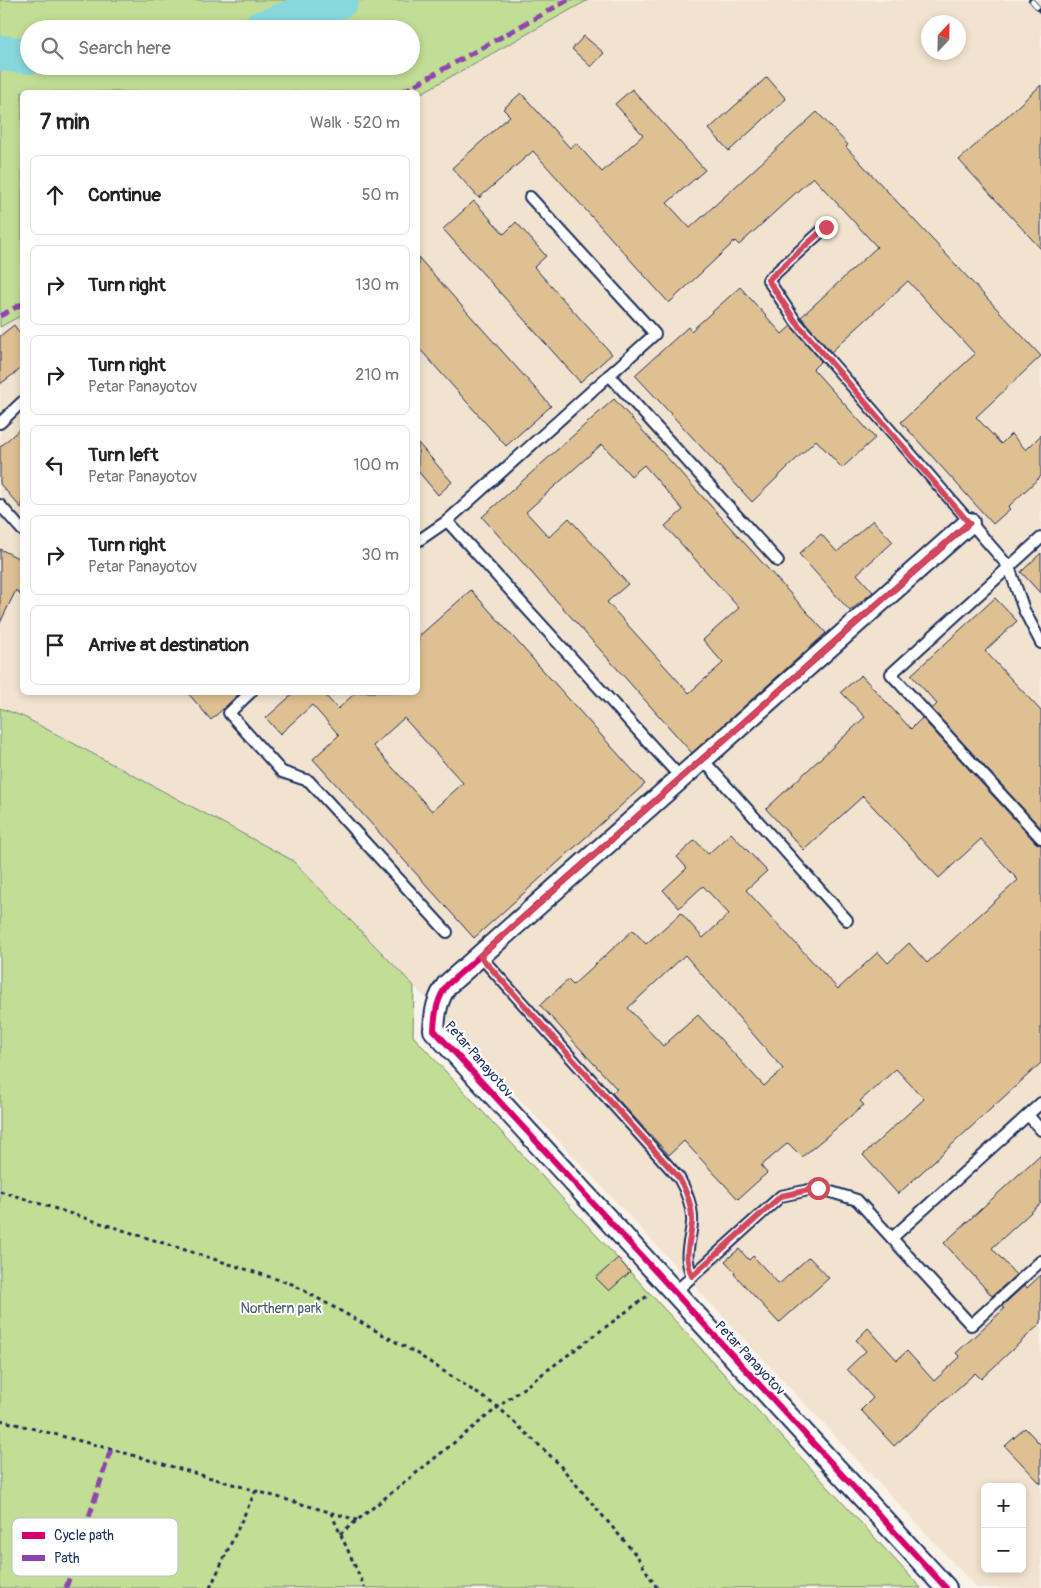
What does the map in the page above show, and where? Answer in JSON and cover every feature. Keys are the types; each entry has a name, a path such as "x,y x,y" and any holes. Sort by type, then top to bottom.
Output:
{"street":[{"name":"Petar Panayotov","path":"946,1588 434,1030 436,1008 440,996 447,985 969,523"}],"lane":[{"path":"420,541 447,521 655,334 530,197"},
{"path":"826,227 768,280 796,322 969,523 1009,566 1024,610 1041,642"},
{"path":"609,375 778,561"},
{"path":"0,423 20,404"},
{"path":"0,505 20,528"},
{"path":"447,521 682,779"},
{"path":"1041,538 891,674 1041,838"},
{"path":"248,695 229,713 282,772 309,781 447,932"},
{"path":"703,760 847,920"},
{"path":"480,956 679,1178 686,1190 692,1220 686,1252 687,1264 692,1276"},
{"path":"892,1238 1041,1103"},
{"path":"1028,1115 1041,1130"},
{"path":"669,1288 692,1276 781,1196 818,1188 857,1200 971,1325 1041,1261"}],"path":[{"path":"0,1191 292,1284 416,1353 498,1407 556,1461 637,1556 657,1588"},
{"path":"340,1534 498,1407 669,1288"},
{"path":"0,1420 256,1490 357,1520"},
{"path":"210,1588 256,1490"},
{"path":"331,1513 365,1588"}],"shaded area":[{"path":"588,0 1041,0 1041,1588 977,1588 414,986 292,860 24,717 0,708 0,327 20,316 20,695 420,695 420,94"}],"green space":[{"path":"0,0 588,0 420,94 420,90 20,90 20,316 0,327"},
{"name":"Northern park","path":"0,708 24,717 292,860 414,986 413,1036 921,1588 0,1588"}],"building":[{"path":"584,36 604,53 591,67 572,49"},
{"path":"767,77 786,99 729,151 709,129"},
{"path":"1041,85 1041,249 959,160"},
{"path":"632,89 705,170 667,203 690,228 817,112 848,145 846,147 1041,356 976,417 1001,444 1011,434 1026,450 1041,435 1041,476 993,524 901,422 975,354 908,281 831,352 801,317 877,247 813,177 739,245 735,241 669,303 533,151 479,198 452,168 510,116 503,109 521,93 570,148 576,143 602,172 643,135 615,104"},
{"path":"474,201 504,234 516,222 546,256 534,267 612,354 580,382 443,229"},
{"path":"420,259 551,406 506,446 420,349"},
{"path":"740,287 782,334 791,326 821,361 813,369 875,438 842,468 816,440 752,502 635,375 688,327 691,331"},
{"path":"14,325 20,334 20,369 0,384 0,336"},
{"path":"614,399 826,633 692,753 482,517","holes":["602,444 631,476 644,465 683,510 665,526 739,608 703,640 723,663 689,693 607,602 628,584 569,518 549,537 526,512"]},
{"path":"20,429 20,507 0,484 0,447"},
{"path":"420,445 452,482 438,495 420,473"},
{"path":"873,520 893,542 857,574 873,592 850,611 799,554 821,534 837,552"},
{"path":"0,549 20,559 20,595 16,590 0,623"},
{"path":"1041,553 1041,594 1021,572"},
{"path":"471,590 645,784 474,938 313,759 339,735 312,705 280,734 266,718 292,695 325,695 338,709 353,695 420,695 420,635","holes":["404,718 463,783 432,811 373,746"]},
{"path":"995,598 1017,621 985,651 1041,711 1041,828 932,709 937,704 911,675"},
{"path":"861,675 911,729 922,718 1036,843 1041,845 1041,1063 898,1194 863,1155 924,1099 896,1069 860,1101 864,1105 802,1157 788,1143 761,1166 767,1173 738,1199 684,1141 669,1155 612,1093 617,1089 540,1005 568,980 573,985 633,930 646,944 681,913 703,938 729,914 703,886 679,908 663,890 687,868 677,857 695,840 708,854 731,833 767,871 746,890 838,989 878,952 888,963 909,943 927,963 1018,880 981,839 939,878 863,796 804,850 766,809 865,717 841,692","holes":["685,955 783,1069 764,1086 698,1015 663,1046 628,1008"]},
{"path":"190,695 238,695 211,720"},
{"path":"1041,1154 1041,1203 992,1248 1016,1275 992,1296 944,1243"},
{"path":"739,1249 749,1260 753,1256 779,1284 809,1257 829,1278 779,1323 734,1274 735,1272 725,1261"},
{"path":"618,1258 630,1272 609,1291 596,1278"},
{"path":"1041,1275 1041,1323 981,1379 975,1373 894,1446 861,1410 873,1398 847,1369 866,1351 856,1340 868,1328 897,1360 907,1351 934,1381 960,1357 956,1353 1004,1309 1002,1306 1025,1285 1027,1288"},
{"path":"1025,1428 1041,1445 1041,1484 1005,1446"}],"waterway":[{"path":"285,20 341,0"},
{"path":"0,53 20,55"}],"railway":[{"path":"1031,0 1041,11"}],"marked path":[{"path":"406,90 568,0"},
{"path":"0,316 20,305"},
{"path":"89,1518 111,1449"},
{"path":"66,1588 70,1576"}],"cycle path":[{"path":"946,1588 434,1030 437,1006 447,985 969,523"}],"route":[{"path":"818,1188 781,1196 692,1276 687,1264 686,1252 692,1220 686,1190 679,1178 480,956 969,523 796,322 768,280 826,227"}]}
